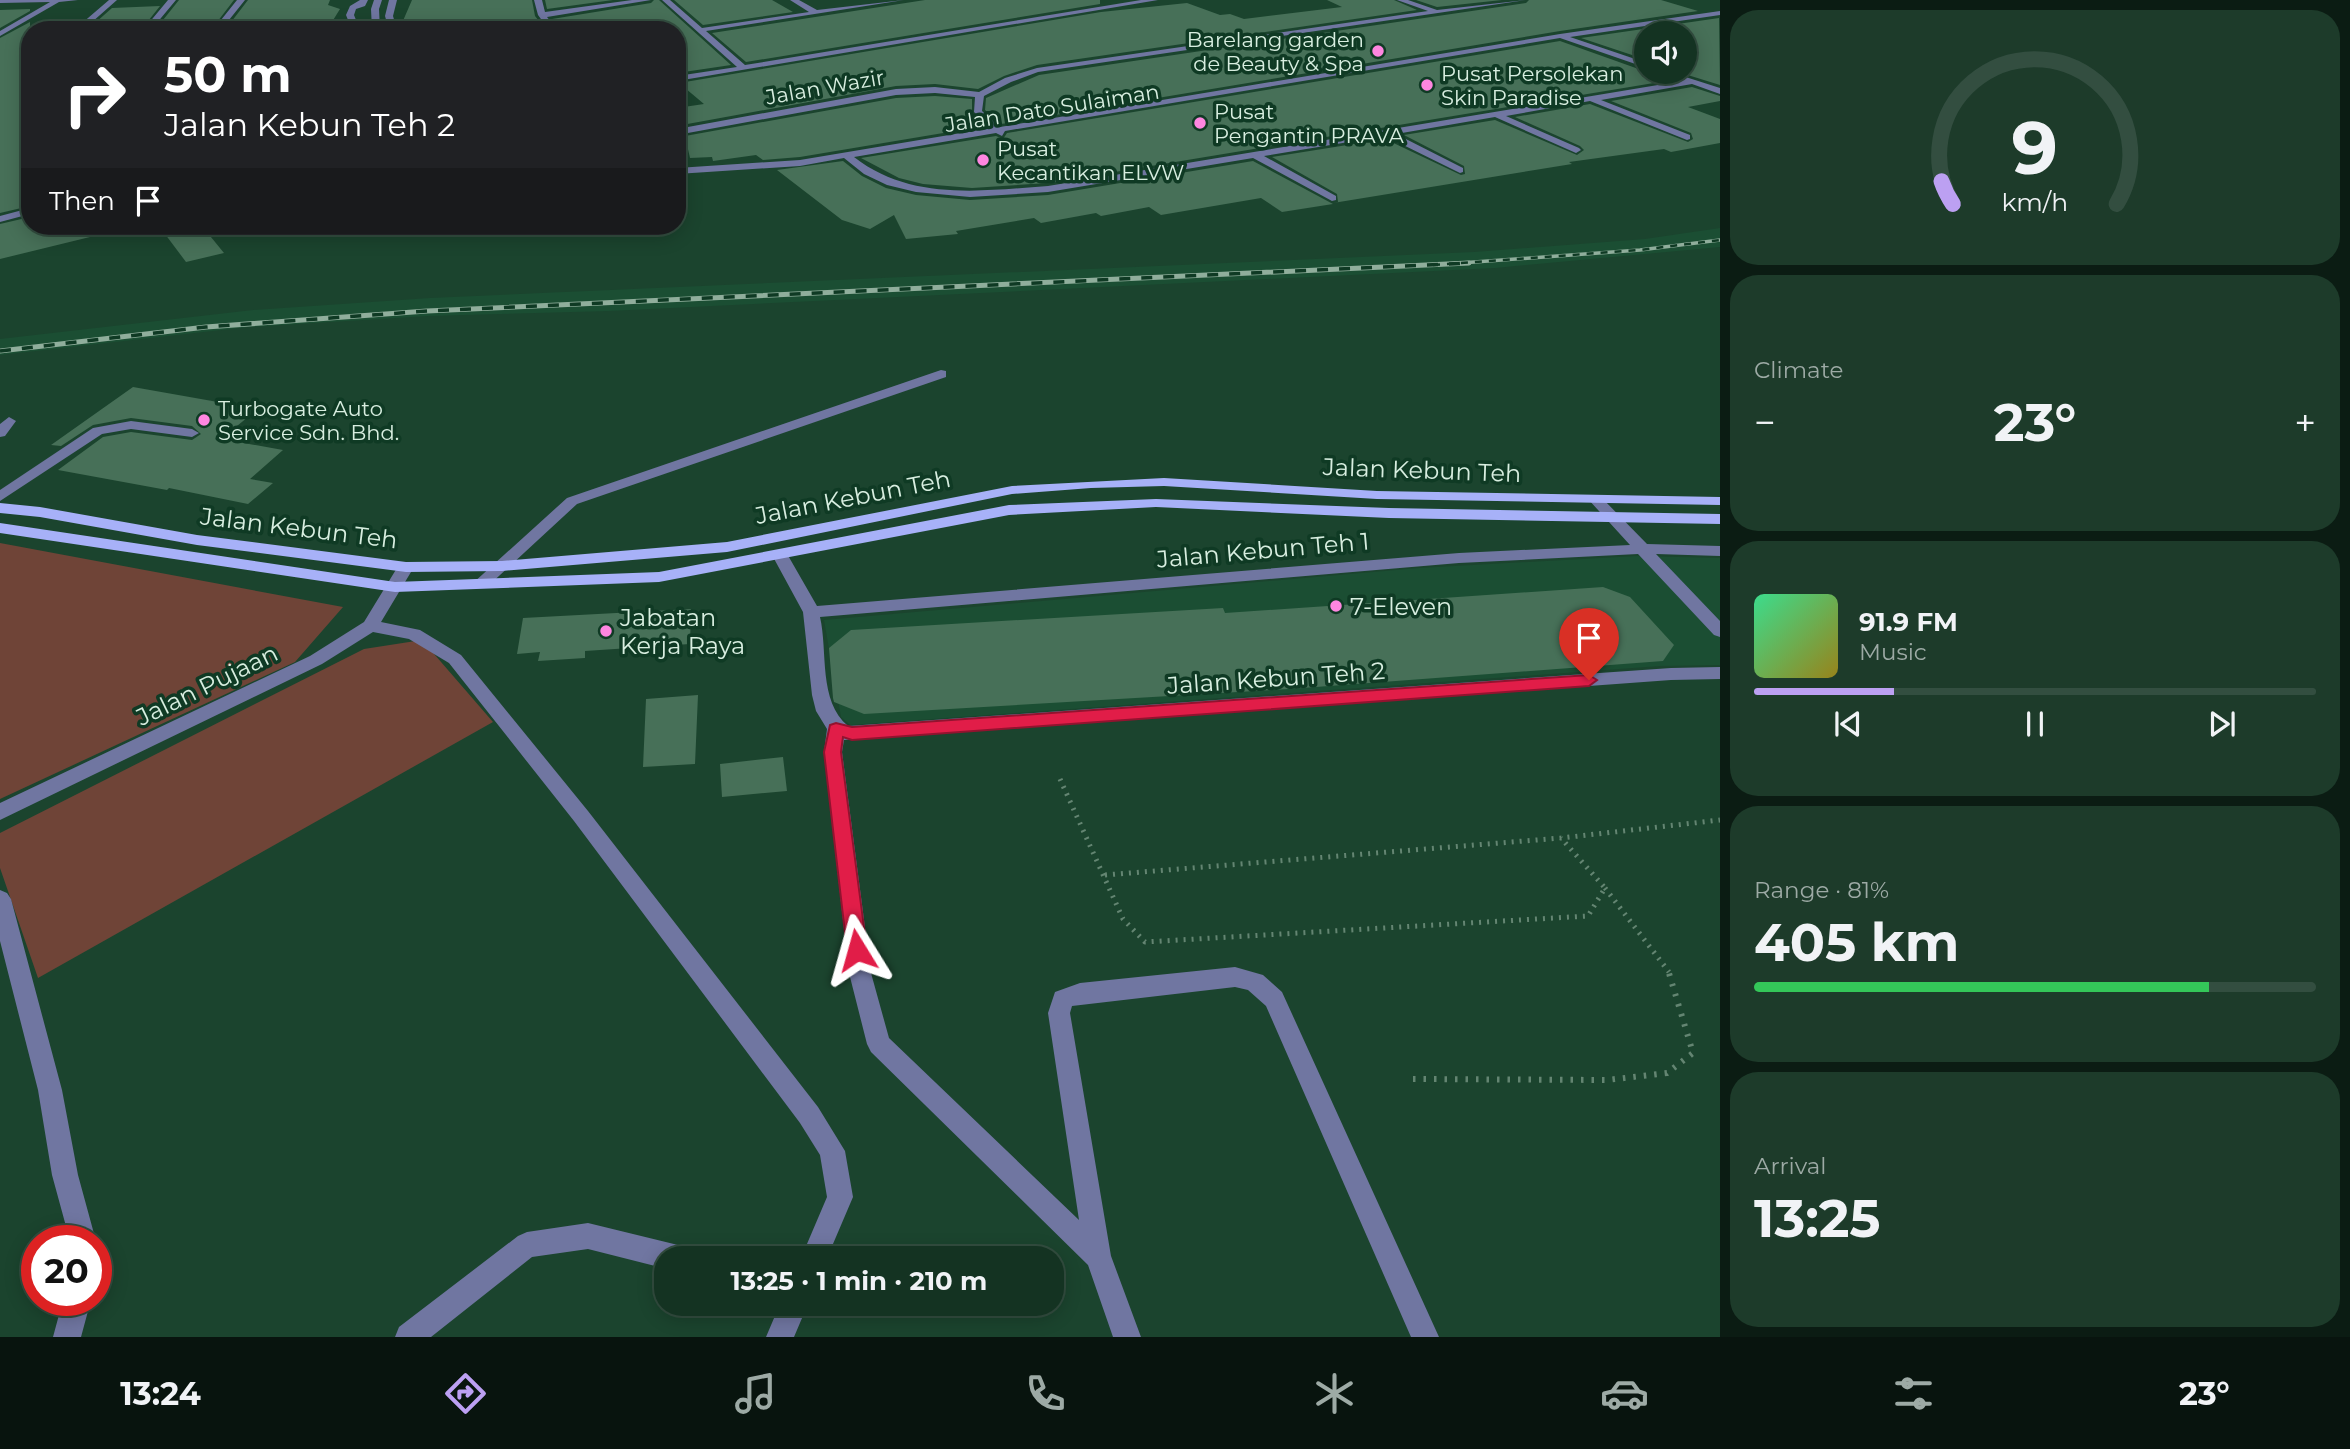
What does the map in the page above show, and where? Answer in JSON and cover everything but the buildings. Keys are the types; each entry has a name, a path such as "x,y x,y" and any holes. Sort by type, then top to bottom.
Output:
{"main road":[{"name":"Jalan Kebun Teh","path":"0,508 40,512 197,540 406,567 502,566 727,547 1012,490 1091,484 1164,482 1377,495 1720,501"},
{"name":"Jalan Kebun Teh","path":"0,528 395,587 659,577 1009,510 1143,503 1720,519"}],"street":[{"path":"22,21 59,0"},
{"path":"0,1 74,0"},
{"path":"88,21 113,0"},
{"path":"154,21 172,0"},
{"path":"224,21 240,0"},
{"path":"347,0 344,4 353,8"},
{"path":"352,21 350,15 353,8 365,0"},
{"path":"375,21 374,9 379,0"},
{"path":"390,21 388,16 393,0"},
{"path":"538,0 541,15 546,21"},
{"path":"541,15 647,0"},
{"path":"666,0 744,68"},
{"path":"794,0 817,13"},
{"path":"701,30 900,0"},
{"path":"1107,0 1121,6"},
{"path":"686,78 1154,0"},
{"path":"1401,0 1437,13"},
{"path":"1002,133 978,112 980,95 1008,80 1052,66 1522,0"},
{"name":"Jalan Dato Sulaiman","path":"686,177 753,174 1720,13"},
{"path":"0,20 27,18"},
{"name":"Jalan Dato Sulaiman","path":"1002,133 1560,36 1587,38 1679,19"},
{"path":"0,34 21,22"},
{"path":"1573,37 1634,61"},
{"path":"1587,38 1634,54"},
{"path":"1697,76 1720,83"},
{"path":"850,158 898,185 922,189 999,192 1048,189 1680,84"},
{"path":"1697,84 1720,91"},
{"name":"Jalan Wazir","path":"686,130 896,92 935,90 980,95"},
{"path":"1592,99 1687,137"},
{"path":"1497,115 1576,150"},
{"path":"1387,133 1460,170"},
{"path":"1255,155 1332,198"},
{"name":"Jalan Dato Sulaiman","path":"686,171 747,169 850,158"},
{"path":"0,219 21,213"},
{"path":"481,584 572,501 941,374"},
{"path":"0,497 98,431 131,425 192,433"},
{"path":"1595,499 1720,631"},
{"name":"Jalan Kebun Teh 1","path":"811,612 1445,559 1642,549 1720,551"},
{"name":"Jalan Kebun Teh","path":"780,555 811,612 818,682 830,722 836,729"},
{"name":"Jalan Pujaan","path":"0,811 316,660 370,626 406,567"},
{"path":"370,626 414,634 455,659 589,827 809,1115 832,1151 840,1198 819,1246"},
{"name":"Jalan Kebun Teh 2","path":"836,729 852,734 1671,674 1720,673"},
{"path":"836,729 832,752 856,948 860,973 880,1044 1098,1256"},
{"path":"0,899 50,1090 65,1175 79,1225"},
{"path":"1127,1337 1098,1256 1059,1013 1063,999 1080,993 1235,978 1255,982 1274,999 1425,1337"},
{"path":"409,1337 527,1245 589,1236 654,1252"},
{"path":"67,1337 73,1316"},
{"path":"780,1337 788,1316"}],"path":[{"path":"1059,779 1123,919 1145,942 1528,922 1588,916 1605,888"},
{"path":"1105,875 1561,838 1720,820"},
{"path":"1413,1079 1607,1080 1667,1073 1693,1053 1670,974 1605,888 1561,838"}],"shaded area":[{"path":"1720,228 1720,247 1495,268 609,311 428,316 248,327 0,355 0,339 253,310 430,298 1474,252 1645,239"},
{"path":"0,543 343,607 295,662 0,799"},
{"path":"1637,556 1720,558 1720,665 1660,666 850,725 841,717 824,620 1419,568"},
{"path":"422,640 493,722 38,978 0,868 0,833 364,649"}],"railway":[{"path":"1446,264 1640,250 1720,240"},
{"path":"1446,264 1469,263"},
{"path":"0,351 206,327 427,311 1446,264"},
{"path":"1433,265 1446,264"}],"place":[{"name":"Barelang garden de Beauty & Spa","path":"1378,51"},
{"name":"Pusat Persolekan Skin Paradise","path":"1427,85"},
{"name":"Pusat Pengantin PRAVA","path":"1200,123"},
{"name":"Pusat Kecantikan ELVW","path":"983,160"},
{"name":"Turbogate Auto Service Sdn. Bhd.","path":"204,420"},
{"name":"7-Eleven","path":"1336,606"},
{"name":"Jabatan Kerja Raya","path":"606,631"}],"route":[{"path":"857,950 832,752 832,739 836,729 852,734 1589,680"}]}
